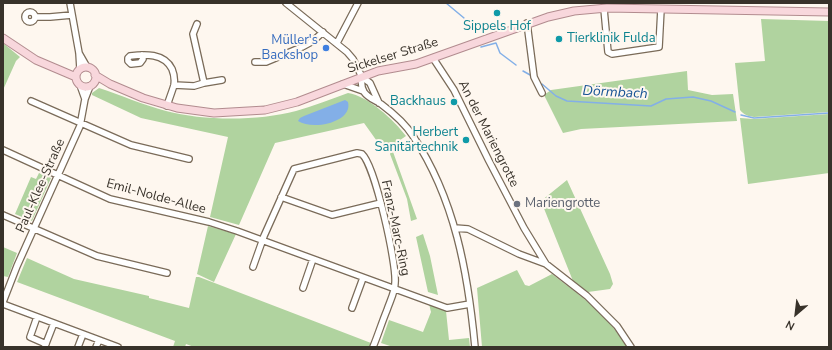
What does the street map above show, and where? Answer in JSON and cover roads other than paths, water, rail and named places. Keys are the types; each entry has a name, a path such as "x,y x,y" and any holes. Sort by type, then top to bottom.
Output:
{"main road":[{"name":"Sickelser Straße","path":"95,75 110,84 167,106 214,113 266,110 296,102 378,71 416,64 527,23 561,14 604,9 829,12"},
{"path":"3,38 36,60 61,70 80,71 92,69 95,79 91,85 86,87 80,85 80,71"},
{"name":"Sickelser Straße","path":"91,85 110,84"}],"street":[{"path":"70,3 79,53 80,71"},
{"path":"286,3 337,43 353,59 362,77 370,83 379,103"},
{"path":"337,43 358,3"},
{"path":"604,9 608,52 612,54 660,47 661,9"},
{"path":"35,17 72,15"},
{"path":"527,23 534,77 542,93"},
{"path":"197,24 193,34 204,83"},
{"path":"255,62 266,62 302,47 313,41 323,32"},
{"path":"142,55 158,57 167,63 174,74 174,85 167,106"},
{"name":"An der Mariengrotte","path":"433,58 454,90 492,168 524,228 546,264"},
{"path":"362,77 361,84 364,91 401,121 419,144 440,186 455,228 462,256 475,347"},
{"path":"174,85 194,86 222,80"},
{"path":"343,84 364,91"},
{"name":"Paul-Klee-Straße","path":"80,85 85,99"},
{"name":"Paul-Klee-Straße","path":"3,304 17,266 81,122 85,99 91,85"},
{"path":"31,101 131,145 189,159"},
{"name":"Emil-Nolde-Allee","path":"3,150 116,200 209,222 237,231 447,308 470,304"},
{"name":"Franz-Marc-Ring","path":"263,240 294,169 360,153 364,155 381,203 395,271 394,289 373,347"},
{"path":"281,198 332,215 381,203"},
{"path":"3,215 97,256 167,273"},
{"path":"455,228 468,229 519,254 546,264 587,296 617,326 631,347"},
{"path":"253,267 263,240"},
{"path":"303,288 313,259"},
{"path":"352,308 363,278"},
{"path":"3,304 118,347"},
{"path":"37,317 30,337 46,345 54,323"},
{"path":"78,347 83,334"},
{"path":"96,347 99,340"}],"water":[{"path":"345,100 348,102 348,109 344,115 330,123 313,125 298,121 304,116"}],"waterway":[{"name":"Dörmbach","path":"446,3 464,18"},
{"name":"Dörmbach","path":"481,47 496,43 500,53 516,65"},
{"name":"Dörmbach","path":"523,71 532,76"},
{"name":"Dörmbach","path":"542,84 556,96 567,101 651,106 666,99 693,97 711,101 735,112"},
{"name":"Dörmbach","path":"741,115 754,118 829,113"}],"place":[{"name":"Sippels Hof","path":"497,13"},
{"name":"Tierklinik Fulda","path":"559,39"},
{"name":"Müller's Backshop","path":"326,48"},
{"name":"Backhaus","path":"454,102"},
{"name":"Herbert Sanitärtechnik","path":"466,140"},
{"name":"Mariengrotte","path":"517,204"}]}
